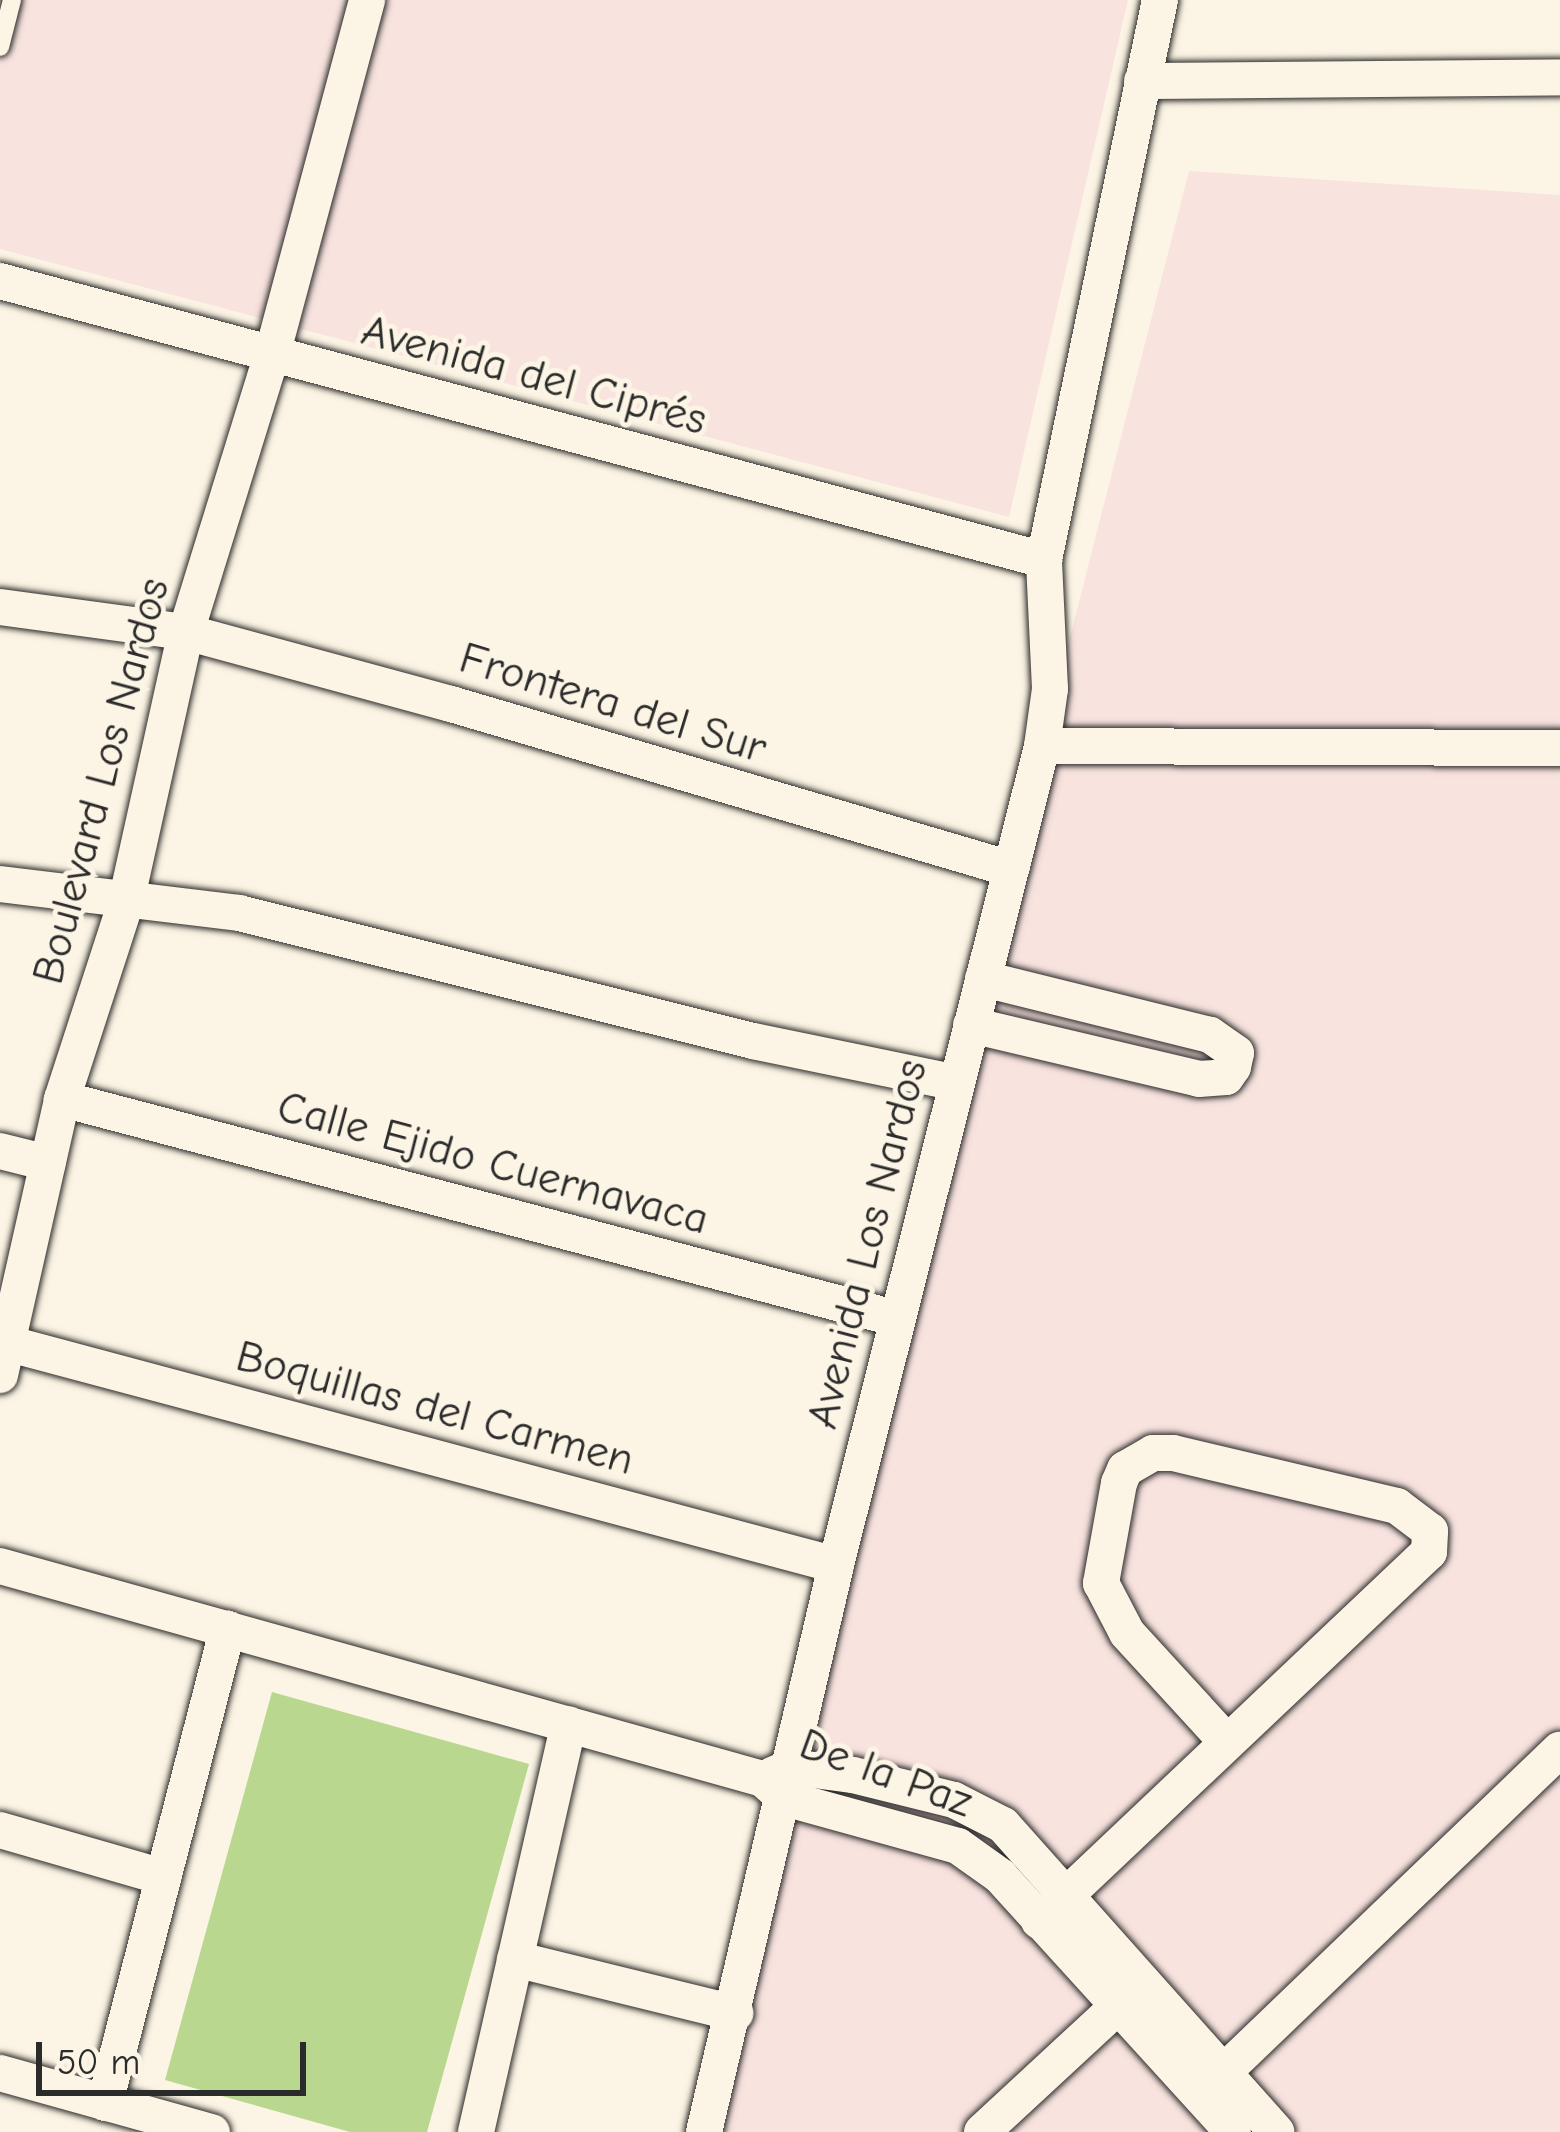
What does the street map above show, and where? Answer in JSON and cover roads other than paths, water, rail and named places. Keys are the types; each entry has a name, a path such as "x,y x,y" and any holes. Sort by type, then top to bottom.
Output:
{"street":[{"name":"Boulevard Los Nardos","path":"5,1359 62,1099 126,902 186,632 272,355 367,0"},
{"name":"Avenida Los Nardos","path":"704,2132 736,2013 779,1781 1042,746 1050,688 1044,560 1160,0"},
{"path":"1142,81 1560,77"},
{"name":"Avenida del Ciprés","path":"0,281 1044,560"},
{"name":"Frontera del Sur","path":"0,607 186,632 451,704 1011,869"},
{"path":"1042,746 1560,748"},
{"path":"0,884 259,918 730,1035 957,1083"},
{"path":"971,1025 1199,1079 1216,1080 1233,1067 1236,1053 1210,1035 983,979"},
{"name":"Calle Ejido Cuernavaca","path":"62,1099 898,1319"},
{"path":"0,1151 48,1162"},
{"name":"Boquillas del Carmen","path":"5,1359 836,1565"},
{"path":"1039,1921 1420,1566 1429,1552 1430,1531 1397,1506 1172,1453 1154,1453 1125,1469 1119,1483 1101,1583 1127,1633 1227,1742"},
{"path":"0,1566 779,1781"},
{"path":"105,2102 228,1629"},
{"path":"476,2132 568,1724"},
{"path":"1211,2084 1560,1750"},
{"name":"De la Paz","path":"779,1781 853,1775 981,1810 1003,1825 1067,1894 1131,1995"},
{"name":"De la Paz","path":"779,1781 958,1846 1000,1876 1039,1921 1131,1995 1211,2084 1277,2132"},
{"path":"0,1830 164,1877"},
{"path":"515,1959 736,2013"},
{"path":"982,2132 1131,1995"},
{"path":"0,2073 212,2132"},
{"name":"De la Paz","path":"1211,2084 1233,2132"}],"lane":[{"path":"0,47 12,0"}]}
